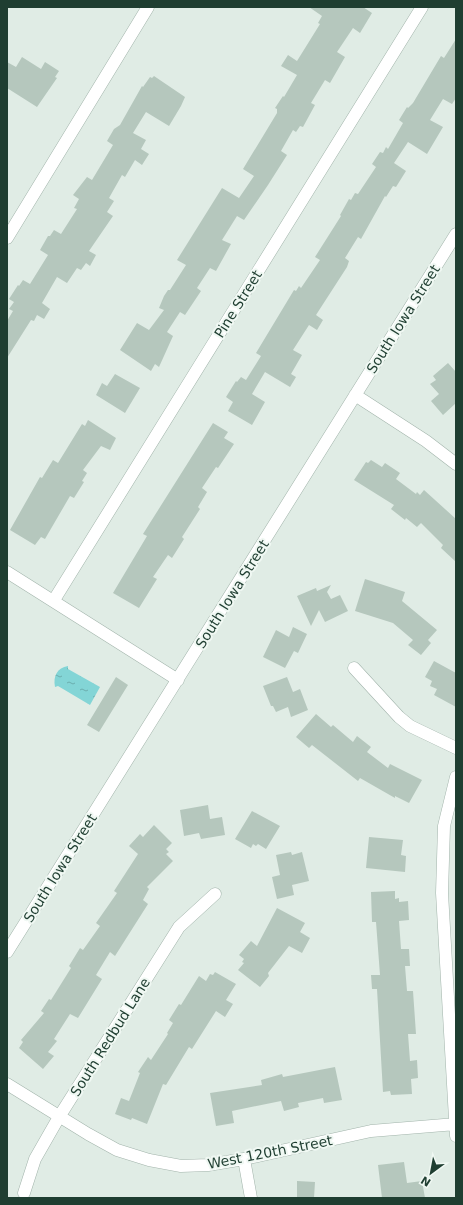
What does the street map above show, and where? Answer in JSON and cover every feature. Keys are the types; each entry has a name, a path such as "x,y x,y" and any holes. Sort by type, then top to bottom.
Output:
{"street":[{"path":"7,238 148,7"},
{"name":"Pine Street","path":"54,600 422,7"},
{"name":"South Iowa Street","path":"7,952 456,234"},
{"path":"355,395 426,441 456,463"},
{"path":"7,572 54,600 178,680"},
{"path":"354,668 404,722 425,734 456,748"},
{"path":"456,777 444,826 442,893 456,1128"},
{"name":"South Redbud Lane","path":"24,1193 35,1159 59,1117 179,927 215,894"},
{"name":"West 120th Street","path":"7,1084 59,1117 117,1150 149,1160 181,1166 208,1165 244,1159 371,1131 456,1128"},
{"path":"244,1159 251,1198"}],"water":[{"path":"68,666 68,669 100,687 90,705 58,686 55,687 55,676 61,669"}],"building":[{"path":"309,7 363,7 372,13 360,33 353,28 337,52 345,57 330,83 325,80 311,103 315,105 303,127 300,126 296,132 293,130 281,151 287,155 244,220 237,216 222,240 231,244 216,271 210,268 197,288 201,291 185,315 180,312 167,332 173,336 159,367 155,364 151,371 120,350 137,323 149,330 164,310 159,308 164,296 168,290 170,290 186,265 177,260 222,188 239,198 254,176 243,169 277,113 277,109 275,108 283,96 284,97 297,75 281,66 288,55 297,61 320,24 318,23 322,16"},
{"path":"456,39 456,98 452,104 443,99 430,120 443,127 427,154 408,142 394,163 406,171 396,187 393,186 386,197 385,196 361,239 358,237 345,258 349,261 347,267 316,315 323,320 317,330 309,325 293,350 302,355 291,374 296,377 290,387 265,372 252,394 265,402 252,425 228,411 233,402 226,397 236,381 237,382 241,377 246,380 261,356 256,353 294,290 296,291 299,286 301,288 320,260 315,257 341,216 340,215 349,199 351,200 355,193 358,194 376,167 372,164 380,152 383,153 386,147 388,149 403,123 399,120 407,107 408,108 413,103 441,56 444,58"},
{"path":"22,57 41,69 45,62 59,71 55,77 57,78 37,107 7,88 7,62 16,67"},
{"path":"154,76 185,97 181,106 169,126 146,112 133,133 146,140 141,149 149,154 142,165 135,160 125,177 122,175 109,198 114,201 107,212 113,216 89,251 96,255 90,266 86,263 81,270 77,268 67,283 57,277 42,303 50,309 44,319 37,315 34,321 31,320 7,358 7,321 13,311 9,309 14,302 9,299 23,280 30,284 48,255 40,250 48,236 50,236 54,230 61,234 77,209 74,208 79,199 73,195 87,177 92,180 113,145 107,141 114,129 120,125 142,86 143,87 150,77 152,78"},
{"path":"448,363 456,372 456,403 443,415 431,401 439,394 430,384 436,380 433,376"},
{"path":"115,374 140,388 125,413 96,395 102,383 107,386"},
{"path":"88,420 116,438 110,450 101,446 83,470 87,473 82,481 84,482 74,498 70,496 45,539 41,537 35,545 10,530 40,477 42,478 53,460 58,463 82,424 85,426"},
{"path":"213,423 228,432 224,438 234,444 202,488 207,492 198,507 200,509 182,537 184,539 172,558 168,555 153,577 157,579 139,608 113,593 147,536 143,534"},
{"path":"371,460 382,467 385,463 400,473 396,479 416,494 417,492 420,495 424,490 456,519 456,562 441,548 443,545 421,523 417,527 406,518 405,520 391,509 394,505 354,480 366,462 368,463"},
{"path":"365,579 405,592 402,601 437,630 428,640 431,643 421,655 408,645 413,640 393,623 355,611"},
{"path":"331,585 327,592 331,599 340,595 348,611 325,622 319,610 311,626 297,596 316,588 317,591"},
{"path":"293,627 307,634 298,653 294,651 285,668 263,657 276,630 289,637"},
{"path":"434,661 456,673 456,707 434,695 437,689 430,686 432,681 425,677"},
{"path":"116,677 128,685 99,732 87,725"},
{"path":"287,677 293,692 300,689 308,710 291,717 288,707 276,712 273,706 271,706 263,686"},
{"path":"316,714 331,727 333,725 353,742 357,736 371,747 367,752 388,768 390,764 422,780 409,803 395,796 395,798 360,778 358,781 312,745 309,748 296,737"},
{"path":"208,805 210,819 222,817 225,835 201,839 199,833 184,836 180,810"},
{"path":"252,811 280,826 266,849 258,844 256,846 253,844 251,848 235,839"},
{"path":"154,825 172,843 166,849 169,852 166,854 173,861 147,887 149,889 143,900 148,904 115,956 110,952 96,975 102,979 78,1018 70,1014 54,1039 57,1041 48,1052 54,1056 43,1069 19,1048 23,1042 21,1040 44,1013 41,1011 49,999 51,1000 71,968 69,966 80,948 83,950 100,926 96,923 117,893 114,891 138,854 129,846 140,834 143,837"},
{"path":"369,837 403,840 401,855 406,856 405,872 366,868"},
{"path":"291,852 292,855 302,852 309,881 292,885 294,895 277,899 272,877 280,875 276,855"},
{"path":"395,891 395,899 399,898 399,902 408,901 409,920 399,921 401,949 409,949 410,966 405,966 407,991 413,991 416,1034 408,1034 410,1061 417,1060 418,1078 411,1079 412,1094 391,1095 390,1091 383,1092 377,989 372,989 371,975 380,975 376,922 372,922 371,892"},
{"path":"277,908 305,923 300,932 310,938 302,953 289,946 268,973 269,976 260,987 238,970 244,963 242,962 244,959 239,955 251,941 257,946"},
{"path":"215,972 236,984 226,1000 233,1004 225,1017 216,1011 192,1049 189,1047 166,1085 163,1084 147,1124 132,1118 131,1120 115,1114 121,1098 129,1101 140,1073 138,1072 148,1057 151,1060 168,1034 167,1033 173,1023 169,1020 179,1004 181,1005 199,976 206,981 210,974 213,975"},
{"path":"335,1067 342,1100 324,1103 323,1098 298,1103 299,1107 284,1111 281,1101 232,1111 234,1123 216,1126 210,1093 262,1085 261,1080 282,1074 283,1077"},
{"path":"404,1162 407,1183 422,1181 425,1198 382,1198 378,1165"},
{"path":"297,1181 315,1182 314,1198 297,1198"}]}
